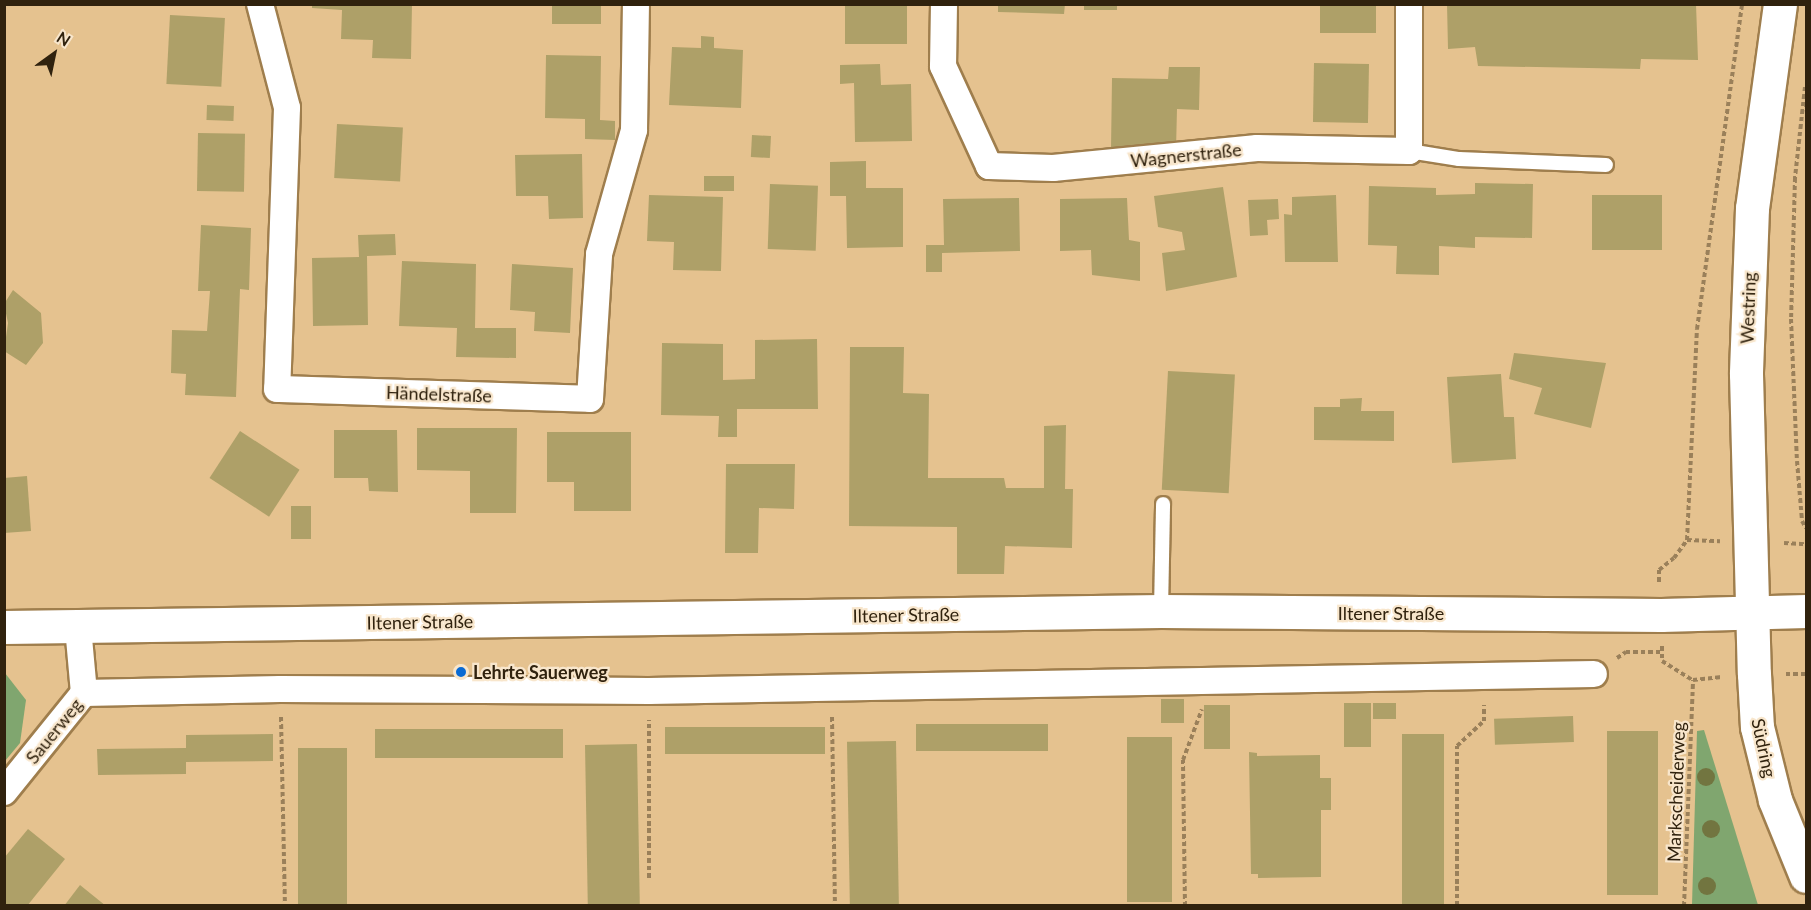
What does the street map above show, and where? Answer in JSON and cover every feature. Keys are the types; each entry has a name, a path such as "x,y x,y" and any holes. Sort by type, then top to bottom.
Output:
{"street":[{"name":"Händelstraße","path":"260,4 287,108 277,389 590,399 599,254 634,130 636,4"},
{"name":"Wagnerstraße","path":"944,4 943,66 988,166 1053,168 1257,148 1409,151"},
{"path":"1409,4 1409,151"},
{"name":"Westring","path":"1753,614 1746,374 1752,208 1780,4"},
{"name":"Iltener Straße","path":"4,627 1161,611 1661,615 1806,611"},
{"name":"Südring","path":"1753,614 1757,728 1775,800 1806,876"},
{"name":"Sauerweg","path":"4,792 84,693 78,627"},
{"path":"84,693 280,689 649,690 1594,674"}],"lane":[{"path":"1409,151 1459,159 1606,165"},
{"path":"1161,611 1163,504"}],"path":[{"path":"1742,4 1697,330 1687,540 1674,558 1659,570 1662,661 1694,680 1754,674 1806,674"},
{"path":"1805,81 1795,178 1791,320 1797,460 1802,521 1806,528"},
{"path":"1594,674 1626,652 1662,652"},
{"path":"1457,906 1457,746 1484,721 1485,675"},
{"name":"Markscheiderweg","path":"1684,906 1694,680"},
{"path":"1185,906 1183,760 1202,711 1201,681"},
{"path":"832,687 835,906"},
{"path":"280,689 285,906"},
{"path":"648,878 649,690"}],"green space":[{"path":"5,673 26,700 20,743 5,761"},
{"path":"1704,730 1758,905 1692,905 1697,731"}],"building":[{"path":"312,4 412,4 411,59 372,58 373,40 341,39 342,10 312,8"},
{"path":"552,4 601,4 601,24 552,24"},
{"path":"845,4 907,4 907,44 845,44"},
{"path":"998,4 1065,4 1064,14 998,12"},
{"path":"1084,4 1117,4 1117,10 1084,10"},
{"path":"1320,4 1376,4 1376,33 1320,33"},
{"path":"1447,4 1696,4 1698,60 1641,59 1640,69 1478,66 1475,47 1448,49"},
{"path":"170,15 225,18 221,87 166,84"},
{"path":"701,36 714,37 714,48 743,50 741,108 669,105 672,47 701,48"},
{"path":"546,55 601,56 600,120 615,121 615,140 585,139 585,119 545,118"},
{"path":"1314,63 1369,64 1368,123 1313,122"},
{"path":"880,64 881,85 911,84 912,141 855,142 854,83 840,84 840,65"},
{"path":"1169,67 1200,67 1199,110 1177,109 1176,150 1111,149 1112,78 1168,79"},
{"path":"207,105 234,106 233,121 206,120"},
{"path":"337,124 403,127 400,181 334,178"},
{"path":"198,133 245,134 244,192 197,191"},
{"path":"752,135 771,136 770,158 751,157"},
{"path":"582,154 583,218 549,219 548,196 516,196 515,155"},
{"path":"866,161 866,188 903,188 903,247 847,248 846,196 830,196 830,162"},
{"path":"704,176 734,176 734,191 704,191"},
{"path":"1475,183 1533,184 1532,238 1475,237 1475,248 1439,246 1439,275 1396,274 1397,246 1368,245 1369,186 1436,188 1436,195 1475,194"},
{"path":"770,184 818,186 816,251 768,249"},
{"path":"1223,187 1237,277 1166,291 1162,253 1185,250 1182,232 1158,227 1154,196"},
{"path":"649,195 723,197 721,271 673,270 674,242 647,241"},
{"path":"1336,195 1338,262 1285,262 1284,214 1292,215 1292,197"},
{"path":"1592,195 1662,195 1662,250 1592,250"},
{"path":"1019,198 1020,251 942,253 942,272 926,272 926,245 944,245 943,199"},
{"path":"1127,198 1129,240 1140,242 1140,281 1092,275 1091,250 1060,251 1060,199"},
{"path":"1278,199 1279,219 1267,220 1268,235 1250,236 1248,200"},
{"path":"201,225 251,228 249,290 240,289 236,397 185,395 186,374 171,373 172,330 207,331 210,291 198,291"},
{"path":"395,234 396,255 367,256 368,325 313,326 312,258 359,257 358,235"},
{"path":"402,261 476,264 475,328 516,328 516,358 456,357 457,328 399,326"},
{"path":"512,264 573,268 570,333 534,331 535,312 510,310"},
{"path":"13,290 41,313 43,343 26,365 4,351 8,323 4,304"},
{"path":"817,339 818,409 737,409 737,437 718,437 719,416 661,415 662,343 723,344 723,380 755,379 755,340"},
{"path":"850,347 904,347 903,393 929,394 928,478 1004,478 1006,488 1044,488 1044,426 1066,425 1065,489 1073,489 1072,548 1005,546 1004,574 957,574 957,527 849,526"},
{"path":"1514,353 1606,363 1591,428 1534,414 1542,388 1509,379"},
{"path":"1168,371 1235,375 1229,493 1162,490"},
{"path":"1501,374 1504,417 1514,417 1516,459 1452,463 1447,377"},
{"path":"1362,398 1361,411 1394,411 1394,441 1314,440 1314,407 1340,407 1340,399"},
{"path":"417,428 517,428 516,513 470,513 470,471 417,470"},
{"path":"334,430 397,430 398,492 369,491 368,478 334,478"},
{"path":"240,431 300,470 269,517 210,478"},
{"path":"547,432 631,432 631,511 574,511 574,482 547,482"},
{"path":"726,464 795,464 794,509 759,508 758,553 725,553"},
{"path":"27,476 31,531 4,533 4,478"},
{"path":"291,506 311,506 311,539 291,539"},
{"path":"1161,699 1184,699 1184,723 1161,723"},
{"path":"1344,703 1371,703 1371,747 1344,747"},
{"path":"1373,703 1396,703 1396,719 1373,719"},
{"path":"1204,705 1230,705 1230,749 1204,749"},
{"path":"1573,716 1574,742 1495,745 1494,719"},
{"path":"916,724 1048,724 1048,751 916,751"},
{"path":"665,727 825,727 825,754 665,754"},
{"path":"375,729 563,729 563,758 375,758"},
{"path":"1607,731 1658,731 1658,895 1607,895"},
{"path":"273,734 273,761 186,762 186,774 98,775 97,749 186,748 186,735"},
{"path":"1402,734 1444,734 1444,906 1402,906"},
{"path":"1127,737 1172,737 1172,902 1127,902"},
{"path":"896,741 899,906 850,906 847,742"},
{"path":"637,744 640,904 588,905 585,745"},
{"path":"298,748 347,748 347,906 298,906"},
{"path":"1249,752 1257,753 1257,756 1320,755 1320,778 1331,778 1331,810 1321,810 1321,877 1258,878 1258,874 1251,874"},
{"path":"28,829 65,859 27,906 4,906 4,858"},
{"path":"80,885 106,906 64,906"}],"place":[{"name":"Lehrte Sauerweg","path":"461,672"}]}
